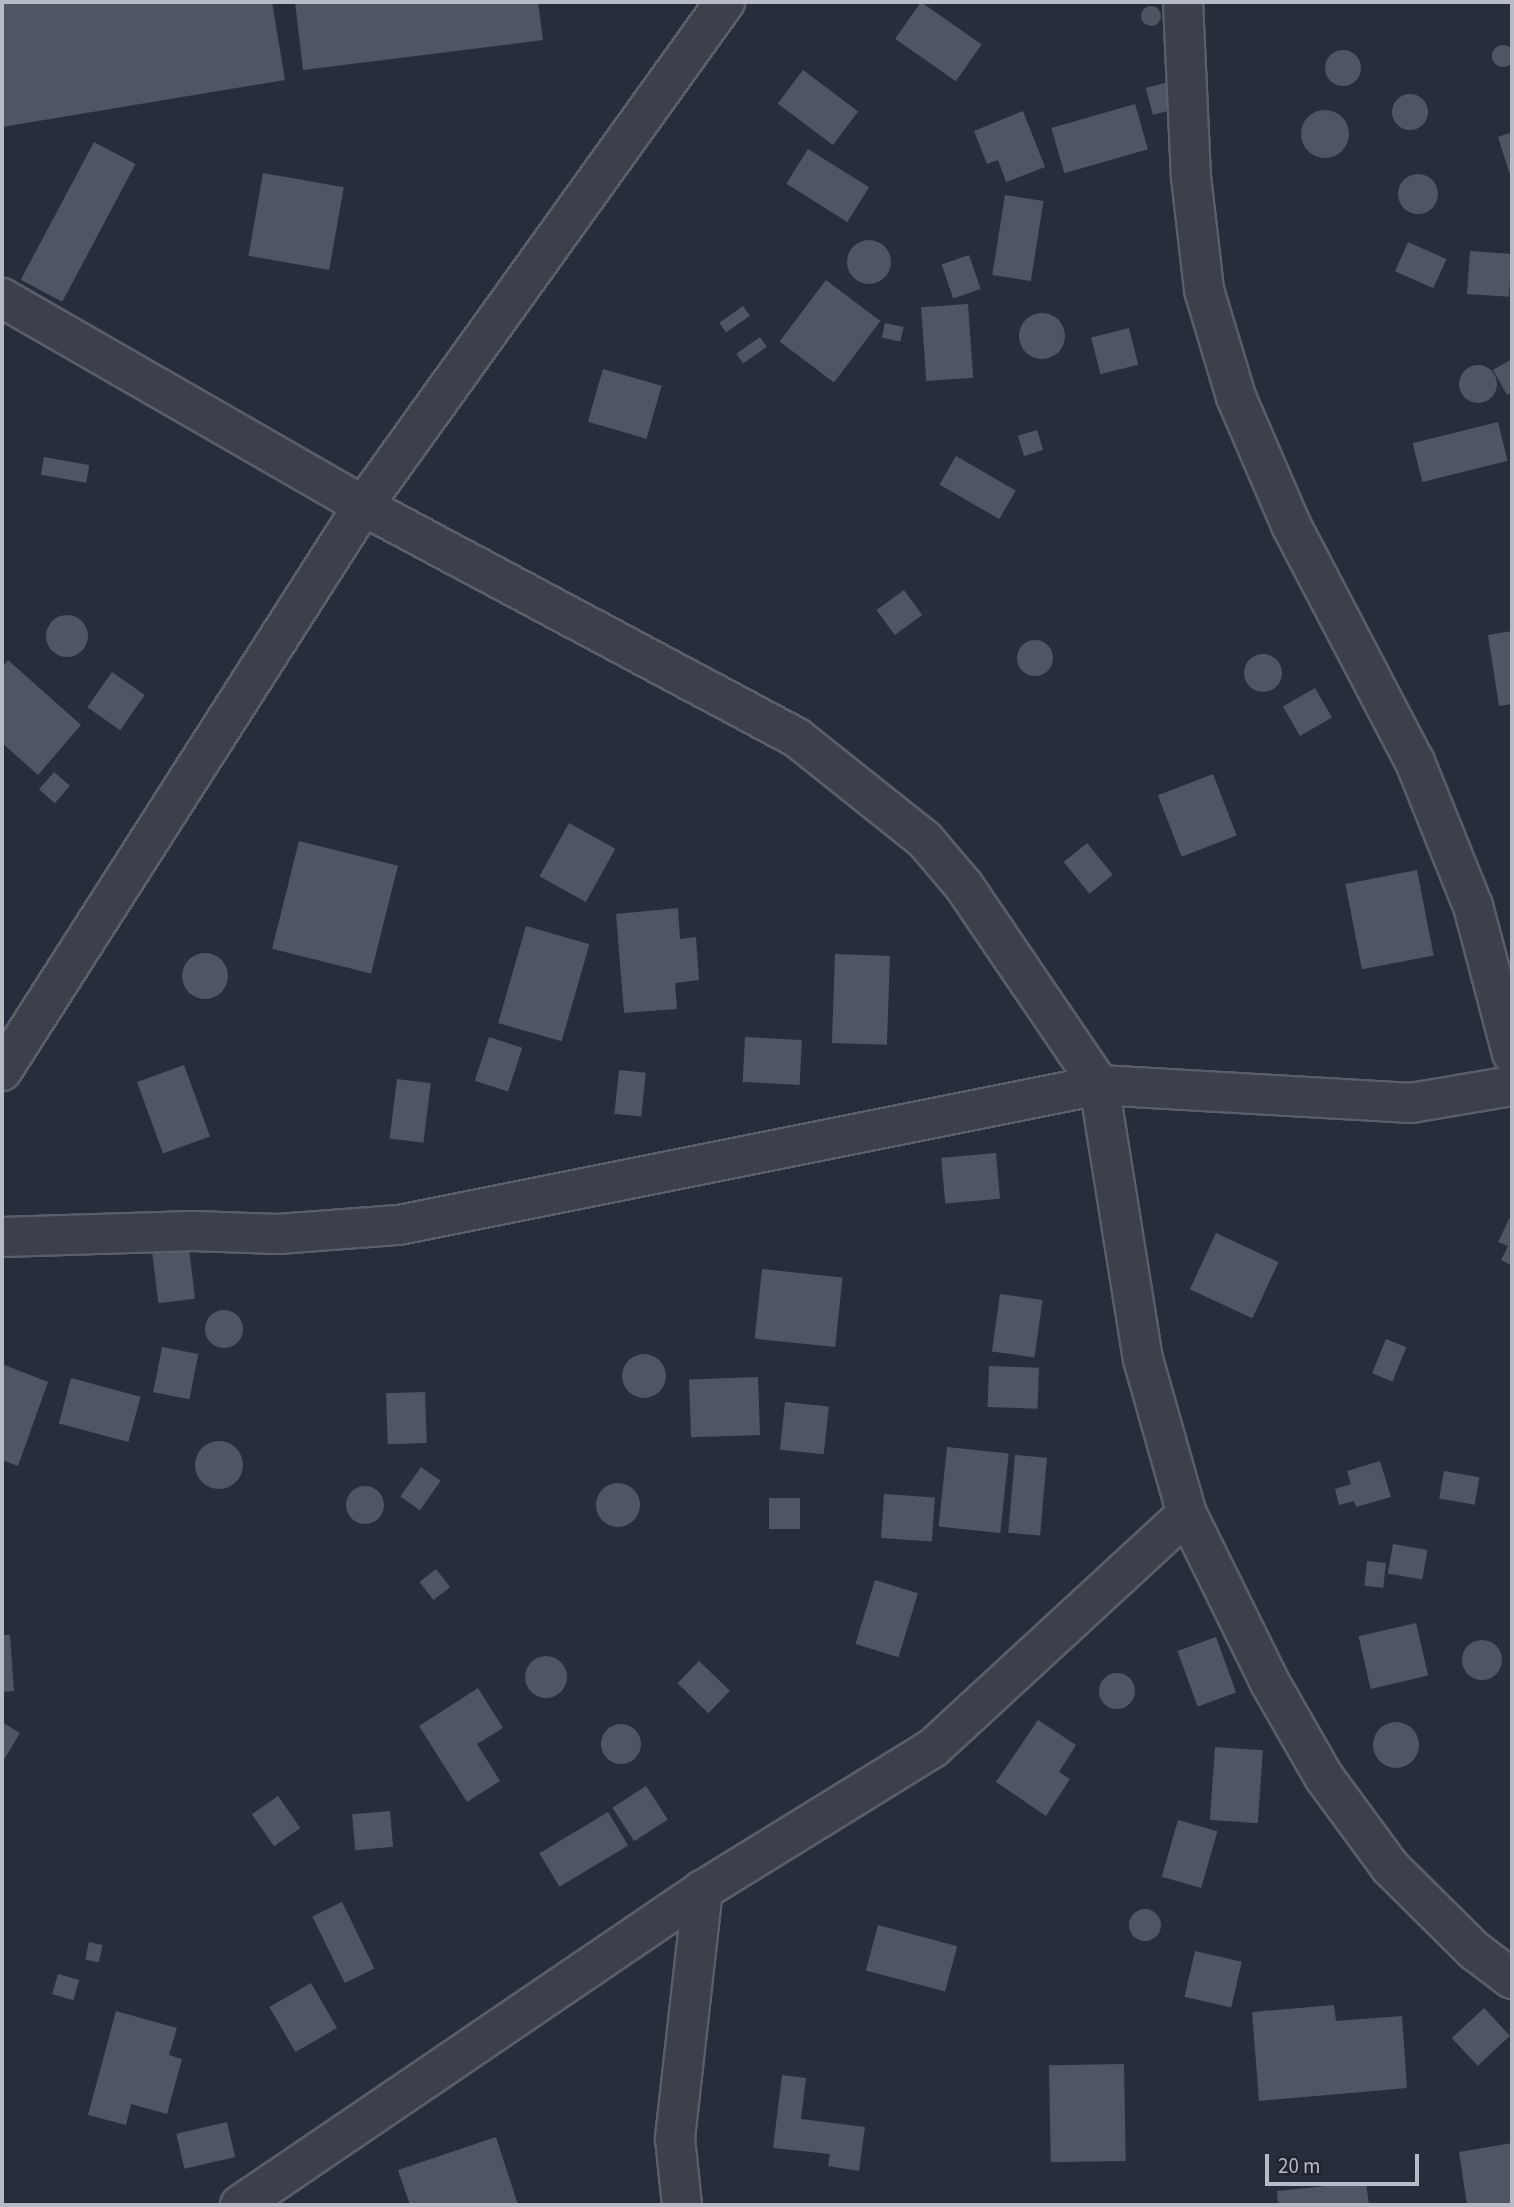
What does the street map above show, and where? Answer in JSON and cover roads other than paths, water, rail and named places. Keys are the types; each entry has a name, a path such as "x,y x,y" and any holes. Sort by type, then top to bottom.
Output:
{"street":[{"path":"2,1071 363,506 725,2"},
{"path":"1183,2 1191,177 1204,290 1236,397 1291,525 1415,762 1473,906 1512,1054"},
{"path":"4,302 363,506 796,737 925,840 964,886 1099,1085 1143,1359 1188,1514 1269,1681 1324,1776 1390,1867 1475,1951 1512,1979"},
{"path":"2,1237 193,1231 278,1234 399,1225 1099,1085 1411,1103 1512,1086"},
{"path":"240,2205 704,1890 933,1748 1188,1514"},
{"path":"682,2205 675,2138 704,1890"}]}
